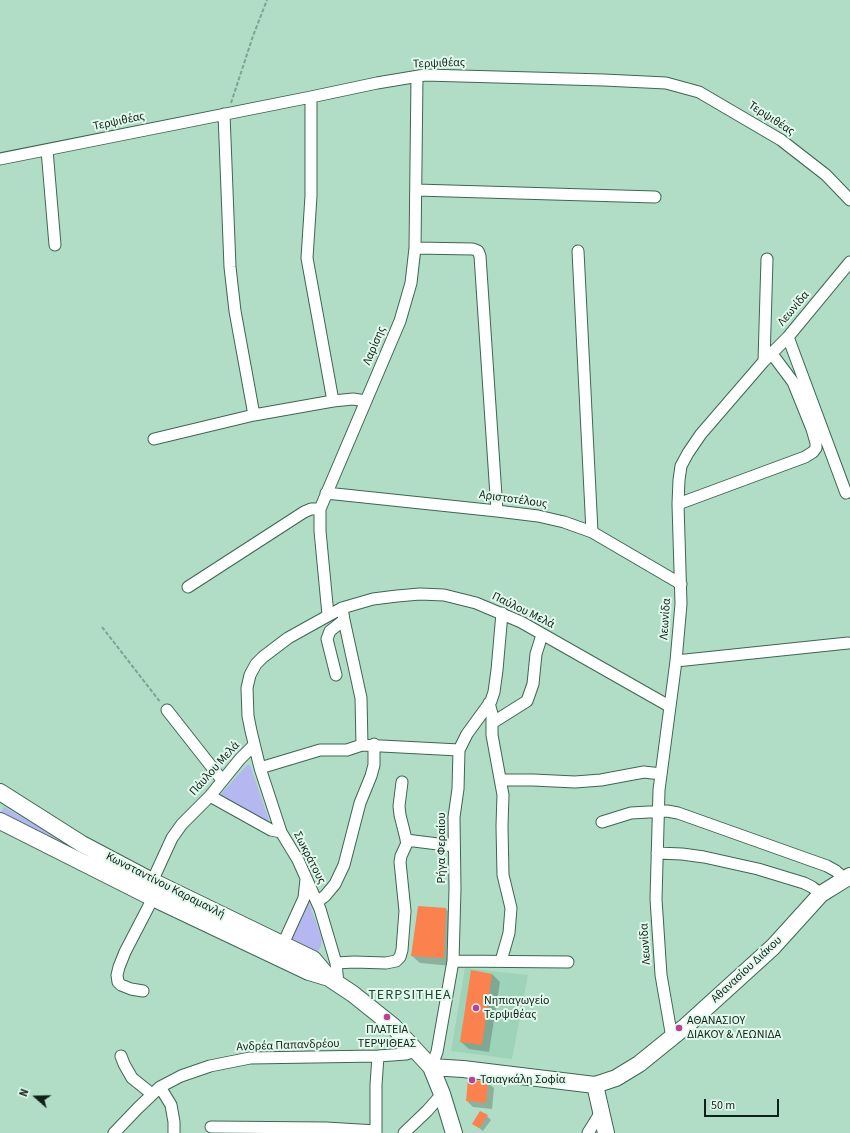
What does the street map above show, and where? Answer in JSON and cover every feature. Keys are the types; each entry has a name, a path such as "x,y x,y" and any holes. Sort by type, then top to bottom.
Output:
{"street":[{"name":"Τερψιθέας","path":"0,159 377,83 425,75 604,80 666,84 699,92 781,140 826,175 850,200"},
{"name":"Λαρίσης","path":"328,615 320,531 320,509 400,321 411,283 415,248 417,77"},
{"path":"311,97 310,196 307,258 333,401"},
{"path":"226,114 230,267 235,311 254,415"},
{"path":"47,150 55,245"},
{"path":"416,190 655,197"},
{"path":"415,248 473,249 478,251 480,256 498,511"},
{"path":"578,251 592,532"},
{"path":"678,504 805,457 816,448 812,429 793,382 768,358 767,259"},
{"name":"Λεωνίδα","path":"672,1038 661,975 656,899 658,811 661,774 679,628 681,584 678,504 681,466 701,434 788,337 850,262"},
{"path":"788,337 846,493"},
{"path":"154,439 254,415 333,401 353,399 366,402"},
{"name":"Αριστοτέλους","path":"326,493 498,511 552,519 592,532 681,584"},
{"path":"188,587 304,512 311,509 320,509"},
{"name":"Παύλου Μελά","path":"328,615 342,608 373,599 420,594 444,595 476,603 521,622 669,706"},
{"path":"342,608 361,698 362,745"},
{"name":"Ρήγα Φεραίου","path":"431,1067 437,1052 453,961 455,889 454,817 458,789 459,750 467,734 489,704 494,692 502,613"},
{"name":"Πάυλου Μελά","path":"143,991 127,988 121,985 118,982 117,975 172,838 182,824 210,796 222,780 254,745 248,716 247,688 250,676 256,664 263,657 288,638 328,615"},
{"path":"336,675 327,639 330,631 344,620"},
{"path":"492,722 527,701 533,684 536,654 542,634"},
{"path":"676,661 848,643"},
{"path":"489,704 492,722 492,735 503,795 502,826 504,875 511,908 509,933 501,961"},
{"path":"167,710 222,780"},
{"path":"317,902 325,896 335,884 344,866 360,803 372,776 374,765 374,744"},
{"path":"260,768 320,750 348,750 362,745 374,744 459,750"},
{"name":"Σωκράτους","path":"254,745 281,832 298,860 323,916 336,963 333,981"},
{"path":"501,780 575,782 602,780 644,772 661,774"},
{"path":"336,963 386,962 396,961 400,957 402,950 405,911 400,862 407,843 400,810 402,782"},
{"name":"Κωνσταντίνου Καραμανλή","path":"0,792 82,844 150,891 283,944 313,958 333,981 393,1026 431,1067 442,1094 454,1133"},
{"path":"210,796 253,821 271,830 281,832"},
{"path":"602,822 632,813 658,811 667,811 690,816 827,866 848,878"},
{"name":"Κωνσταντίνου Καραμανλή","path":"0,821 150,891 309,972 333,981"},
{"path":"406,840 454,846"},
{"path":"657,853 704,857 758,869 804,883 821,894"},
{"name":"Αθανασίου Διάκου","path":"431,1067 463,1069 595,1085 616,1078 631,1070 686,1026 773,947 821,894 848,878"},
{"path":"283,944 304,898 306,879"},
{"path":"453,961 568,962"},
{"name":"Ανδρέα Παπανδρέου","path":"114,1133 156,1091 181,1076 200,1069 234,1060 274,1057 378,1056 406,1054 415,1051"},
{"path":"121,1056 126,1069 132,1078 156,1091 171,1105 174,1133"},
{"path":"211,1127 326,1128 376,1132 376,1085 378,1056"},
{"path":"595,1085 606,1133"},
{"path":"404,1133 427,1112 442,1094"},
{"path":"588,1133 601,1112"}],"path":[{"path":"226,114 267,0"},
{"path":"102,627 167,710"}],"shaded area":[{"path":"247,765 250,765 270,823 268,825 219,796"},
{"path":"4,807 144,885 0,814"},
{"path":"307,898 322,938 321,946 317,953 289,940"},
{"path":"465,968 528,975 512,1059 451,1051"}],"building":[{"path":"418,906 446,908 444,958 411,956"},
{"name":"Νηπιαγωγείο Τερψιθέας","path":"471,970 492,974 482,1045 460,1042"},
{"path":"468,1079 488,1082 486,1103 466,1101"},
{"path":"480,1111 488,1115 479,1128 472,1124"}],"place":[{"name":"Νηπιαγωγείο Τερψιθέας","path":"476,1008"},
{"name":"ΠΛΑΤΕΙΑ ΤΕΡΨΙΘΕΑΣ","path":"387,1017"},
{"name":"ΑΘΑΝΑΣΙΟΥ ΔΙΑΚΟΥ & ΛΕΩΝΙΔΑ","path":"679,1028"},
{"name":"Τσιαγκάλη Σοφία","path":"472,1080"}],"district":[{"name":"TERPSITHEA","path":"410,996"}]}
